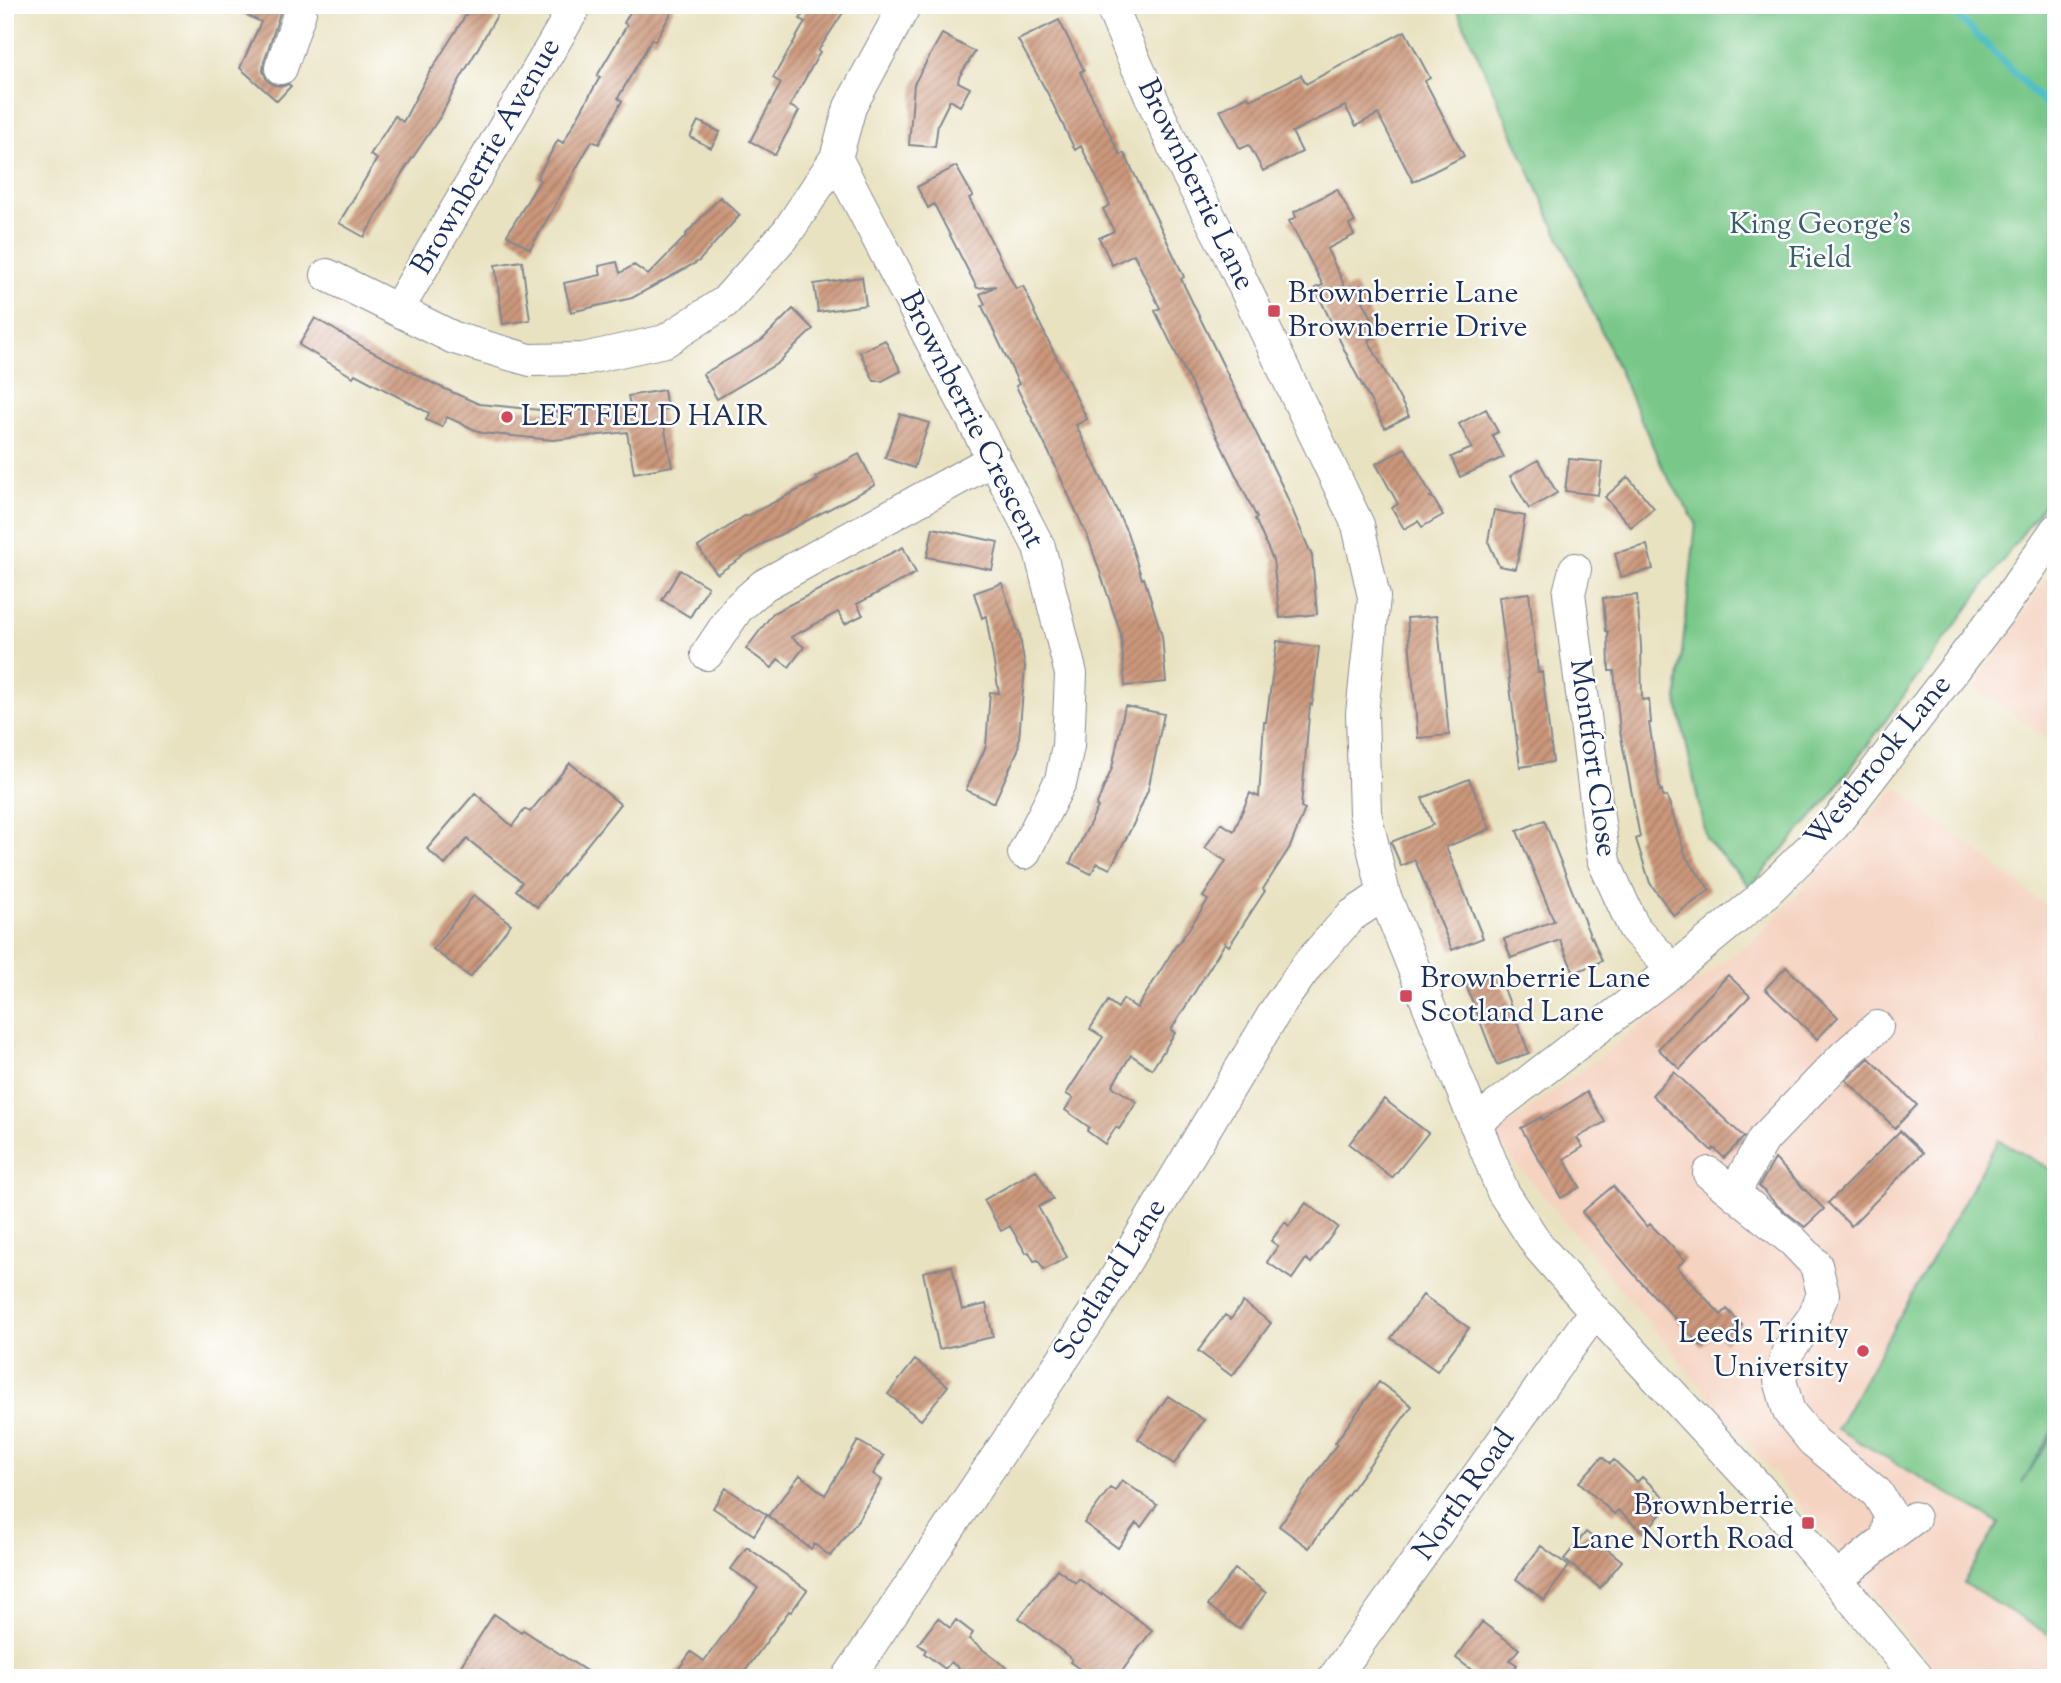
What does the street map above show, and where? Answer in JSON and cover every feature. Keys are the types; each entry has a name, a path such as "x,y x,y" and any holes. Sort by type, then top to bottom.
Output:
{"street":[{"path":"281,68 300,12 297,5"},
{"name":"Brownberrie Avenue","path":"398,309 576,5"},
{"path":"327,275 454,338 530,360 583,359 664,341 725,302 788,231 836,158 850,107 905,5"},
{"name":"Brownberrie Lane","path":"1111,5 1178,156 1226,248 1358,525 1374,597 1362,714 1365,813 1384,894 1503,1192 1539,1247 1779,1510 1918,1678"},
{"name":"Brownberrie Crescent","path":"836,158 1039,547 1071,674 1068,746 1061,780 1024,853"},
{"path":"707,654 737,609 764,585 994,460"},
{"name":"Westbrook Lane","path":"1475,1123 1673,970 1758,900 1835,825 2004,605 2056,530"},
{"name":"Montfort Close","path":"1575,569 1569,593 1604,862 1634,928 1673,970"},
{"name":"Scotland Lane","path":"863,1672 1100,1304 1279,1005 1309,963 1351,916 1384,894"},
{"path":"1734,1194 1763,1140 1844,1056 1877,1027"},
{"path":"1709,1173 1793,1241 1816,1265 1823,1294 1813,1318 1788,1351 1780,1380 1788,1412 1813,1441 1877,1493 1890,1514 1887,1538"},
{"name":"North Road","path":"1334,1678 1595,1311"},
{"path":"1837,1579 1914,1518"}],"shaded area":[{"path":"2056,564 2056,744 1974,688"},
{"name":"Leeds Trinity University","path":"1897,788 2056,914 2056,1678 1943,1678 1494,1137 1760,934"}],"green space":[{"name":"King George's Field","path":"1455,5 2056,5 2056,488 1828,799 1750,887 1706,839 1677,699 1696,523 1664,471"},
{"path":"1998,1140 2056,1172 2056,1424 2022,1483 2056,1429 2056,1639 1963,1583 1999,1523 1837,1429"}],"building":[{"path":"225,5 279,5 280,13 263,71 267,80 274,85 291,86 277,101 240,68 261,22"},
{"path":"472,5 503,5 440,117 364,237 339,223 377,159 370,155 395,116 403,122 431,69"},
{"path":"634,5 676,5 655,41 652,39 618,98 622,101 599,144 592,141 530,249 507,235 540,180 537,178 558,140 563,143 600,77 597,76 627,25 624,23"},
{"path":"809,5 848,5 818,51 820,52 790,106 799,111 775,155 750,141 781,83 773,78 805,22 800,19"},
{"path":"1059,20 1084,70 1080,72 1120,155 1124,153 1159,224 1184,277 1181,279 1283,488 1312,556 1317,614 1280,618 1273,560 1255,519 1257,518 1155,311 1160,308 1134,254 1112,265 1099,238 1114,231 1103,209 1110,205 1081,146 1075,150 1018,40"},
{"path":"1405,31 1430,78 1425,81 1464,156 1413,182 1378,114 1356,126 1345,106 1292,132 1302,152 1263,171 1249,145 1240,149 1220,110 1248,96 1250,100 1301,75 1306,84"},
{"path":"942,34 975,52 958,82 970,88 960,106 950,100 938,124 935,147 909,145 914,84"},
{"path":"698,121 720,132 711,148 690,137"},
{"path":"956,166 973,196 969,198 1016,289 1023,286 1087,419 1076,425 1127,532 1142,579 1144,578 1162,636 1166,682 1125,686 1121,634 1089,540 1016,386 1019,384 982,306 985,304 980,294 996,286 977,288 934,204 928,208 917,187"},
{"path":"1337,189 1355,222 1349,225 1354,235 1327,249 1346,289 1355,285 1380,334 1368,340 1409,416 1385,428 1315,288 1323,285 1289,221 1296,217 1294,212"},
{"path":"720,197 740,215 699,261 632,298 571,312 564,283 601,275 599,266 617,262 620,273 634,265 648,275"},
{"path":"522,261 530,320 503,324 495,265"},
{"path":"862,277 866,305 818,312 814,284"},
{"path":"793,309 813,329 778,363 717,399 703,374 762,340"},
{"path":"315,318 367,349 479,404 560,412 630,405 628,396 664,390 667,409 661,410 672,466 634,473 627,432 553,440 482,433 447,417 442,427 426,420 429,413 355,374 353,377 299,345"},
{"path":"885,340 901,371 882,381 874,381 860,352"},
{"path":"1486,409 1498,432 1492,435 1504,457 1460,477 1451,457 1472,448 1459,424"},
{"path":"900,414 929,423 914,468 885,458"},
{"path":"1405,448 1432,496 1430,497 1443,515 1422,527 1418,521 1404,529 1392,508 1398,504 1376,464"},
{"path":"859,454 875,485 764,543 717,574 698,547 746,515 818,480 816,477"},
{"path":"1569,459 1602,462 1598,495 1565,491"},
{"path":"1538,460 1557,493 1529,509 1510,476"},
{"path":"1628,477 1654,508 1631,527 1605,497"},
{"path":"1494,510 1525,516 1516,569 1499,566 1488,541"},
{"path":"933,528 998,542 992,570 927,557"},
{"path":"1647,545 1653,569 1621,577 1615,553"},
{"path":"903,547 916,573 857,604 863,615 845,624 838,612 791,637 804,647 789,667 778,659 772,668 746,649 773,613"},
{"path":"680,570 708,587 690,617 662,600"},
{"path":"1002,583 1019,631 1025,667 1018,750 994,803 966,790 986,746 990,692 999,693 986,616 982,618 974,593"},
{"path":"1529,593 1538,672 1542,672 1553,762 1520,767 1499,597"},
{"path":"1637,595 1642,700 1649,699 1649,723 1660,791 1662,790 1663,797 1667,796 1686,857 1710,890 1674,916 1650,883 1636,839 1640,837 1620,731 1614,671 1609,671 1608,631 1603,598"},
{"path":"1437,616 1449,735 1418,738 1407,618"},
{"path":"1277,641 1319,647 1312,705 1310,704 1301,807 1305,809 1290,847 1263,889 1265,891 1229,946 1225,943 1171,1030 1175,1033 1152,1069 1131,1055 1112,1086 1137,1102 1105,1144 1087,1131 1089,1127 1065,1110 1073,1098 1066,1094 1103,1037 1090,1029 1108,1001 1118,1008 1123,999 1137,1008 1208,900 1203,897 1226,861 1205,848 1221,823 1234,831 1250,793 1259,797 1264,722"},
{"path":"1125,706 1164,714 1148,790 1134,823 1110,869 1097,863 1091,874 1070,863 1098,807 1096,806 1112,768"},
{"path":"570,763 620,804 537,907 516,890 522,882 467,839 445,865 427,849 475,793 512,826 525,809 530,812"},
{"path":"1469,779 1490,829 1446,847 1483,938 1452,950 1415,860 1401,866 1391,842 1433,825 1422,798"},
{"path":"1544,820 1602,961 1574,973 1560,940 1511,958 1504,939 1554,921 1517,831"},
{"path":"474,895 511,924 470,977 433,949"},
{"path":"1786,967 1838,1017 1817,1039 1765,989"},
{"path":"1498,973 1529,1053 1497,1065 1466,985"},
{"path":"1728,975 1750,996 1680,1069 1658,1049"},
{"path":"1869,1058 1917,1105 1895,1128 1846,1080"},
{"path":"1674,1072 1744,1137 1724,1158 1714,1148 1712,1151 1652,1095"},
{"path":"1587,1092 1605,1122 1577,1138 1583,1147 1564,1159 1580,1187 1561,1198 1521,1128 1541,1117 1542,1120"},
{"path":"1384,1099 1428,1133 1392,1178 1349,1144"},
{"path":"1900,1131 1923,1153 1851,1226 1828,1203"},
{"path":"1775,1159 1824,1209 1805,1227 1778,1206 1759,1186"},
{"path":"1036,1170 1053,1199 1038,1207 1067,1257 1044,1270 1038,1260 1034,1261 1029,1252 1026,1253 1010,1226 1001,1231 984,1200"},
{"path":"1613,1186 1647,1227 1650,1224 1685,1260 1677,1267 1721,1315 1727,1309 1742,1325 1724,1342 1716,1333 1701,1346 1639,1280 1582,1212"},
{"path":"1306,1203 1338,1227 1311,1263 1306,1259 1292,1279 1267,1262 1278,1246 1271,1241 1285,1222 1289,1226"},
{"path":"952,1266 962,1310 986,1304 993,1337 939,1349 923,1272"},
{"path":"1423,1295 1469,1328 1437,1371 1391,1338"},
{"path":"1243,1302 1271,1323 1232,1376 1198,1351 1225,1315 1231,1319"},
{"path":"915,1360 948,1386 921,1420 888,1394"},
{"path":"1379,1382 1412,1406 1309,1548 1279,1526"},
{"path":"1168,1396 1204,1420 1174,1464 1138,1439"},
{"path":"858,1441 884,1456 873,1474 882,1480 856,1523 830,1556 814,1544 811,1549 768,1516 800,1475 825,1495"},
{"path":"1602,1457 1610,1464 1614,1460 1637,1482 1642,1477 1671,1503 1644,1533 1618,1510 1614,1514 1579,1482"},
{"path":"1122,1480 1157,1505 1141,1527 1136,1523 1118,1548 1084,1523 1110,1488 1115,1491"},
{"path":"726,1488 767,1515 754,1535 713,1508"},
{"path":"1586,1532 1622,1561 1600,1588 1564,1559"},
{"path":"1541,1546 1569,1566 1544,1600 1516,1579"},
{"path":"747,1547 807,1590 740,1678 672,1678 691,1652 704,1661 758,1588 731,1569"},
{"path":"1057,1569 1076,1583 1079,1579 1101,1595 1102,1593 1152,1630 1117,1678 1092,1678 1019,1618"},
{"path":"1235,1569 1266,1593 1239,1629 1208,1605"},
{"path":"494,1614 597,1678 496,1678 483,1669 477,1678 453,1678"},
{"path":"938,1618 950,1628 956,1620 973,1633 969,1639 1020,1678 971,1678 951,1662 945,1669 924,1653 926,1650 918,1644"},
{"path":"1482,1622 1519,1649 1510,1660 1517,1665 1508,1678 1482,1678 1456,1658"}],"waterway":[{"path":"1947,5 2056,115"}],"place":[{"name":"Brownberrie Lane Brownberrie Drive","path":"1274,311"},
{"name":"LEFTFIELD HAIR","path":"507,417"},
{"name":"Brownberrie Lane Scotland Lane","path":"1406,996"},
{"name":"Leeds Trinity University","path":"1863,1351"},
{"name":"Brownberrie Lane North Road","path":"1808,1523"}]}
